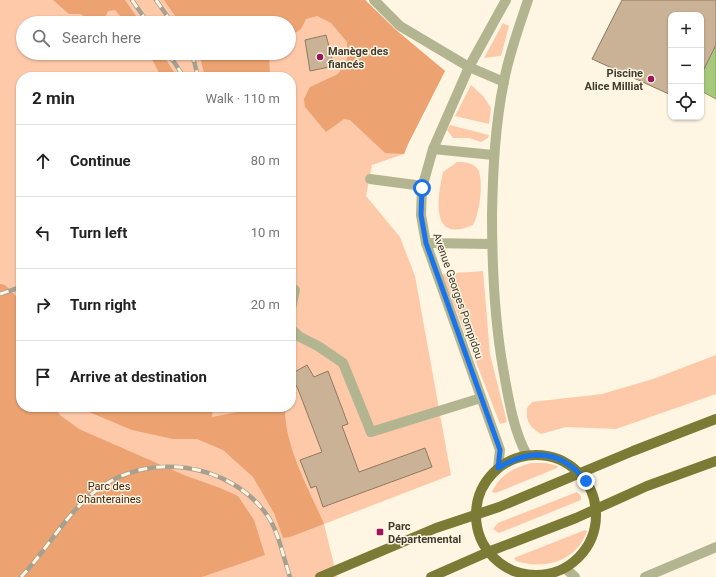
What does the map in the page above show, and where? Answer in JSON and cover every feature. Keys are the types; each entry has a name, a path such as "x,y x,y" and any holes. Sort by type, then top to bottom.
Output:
{"main road":[{"path":"320,577 436,528 499,507 716,419"},
{"path":"527,455 552,456 562,460 580,473 591,490 596,508 595,528 587,547 581,556 565,568 542,575 518,573 506,568 488,552 481,540 477,528 476,514 479,497 487,481 498,468 511,460 527,455"},
{"path":"431,577 488,552 576,518 647,486 716,461"}],"street":[{"path":"374,0 400,26 469,67 504,82"},
{"name":"Avenue Georges Pompidou","path":"498,468 500,450 426,243 421,215 423,186 433,149 469,67 506,0"},
{"name":"Avenue Georges Pompidou","path":"527,455 520,444 498,341 494,297 492,244 493,156 504,82 512,47 528,0"},
{"path":"433,149 493,156"},
{"path":"370,179 423,186"},
{"path":"426,243 492,244"},
{"path":"296,333 300,337 318,346 343,363 371,432 481,398"},
{"path":"645,577 716,547"},
{"path":"565,568 574,577"}],"green space":[{"name":"Parc des Chanteraines","path":"0,0 365,0 396,30 445,71 404,154 372,165 366,196 400,237 415,276 451,475 324,524 337,577 0,577"},
{"path":"53,0 125,0 136,16 120,16 115,10 108,11 106,16 83,16 81,14 69,14"},
{"path":"164,0 365,0 396,30 445,71 404,154 385,153 350,120 344,119 326,132 305,107 304,99 310,87 338,74 347,59 347,42 331,23 317,16 306,19 301,29 296,32 296,16 175,16"},
{"path":"503,23 509,26 501,56 484,58"},
{"path":"152,60 166,60 174,72 158,72"},
{"path":"201,60 269,60 270,72 204,72"},
{"path":"471,85 483,96 491,108 489,124 455,116"},
{"path":"450,125 489,135 488,138 481,142 469,138 453,138 447,130"},
{"path":"457,162 467,163 477,168 481,180 480,197 473,225 459,229 449,229 443,224 440,216 439,194 443,172"},
{"path":"483,271 490,354 507,422 500,424 442,274"},
{"path":"0,284 5,285 16,296 16,412 58,412 79,429 184,475 238,496 254,520 265,555 202,577 0,577"},
{"path":"716,355 716,394 616,429 566,427 541,434 529,423 527,408 532,402 602,394 653,379"},
{"path":"89,412 212,412 212,417 238,412 285,412 289,437 298,467 324,524 290,537 283,538 274,513 253,477 223,450 197,439 173,439 132,430"},
{"path":"531,463 546,463 558,466 557,468 496,493 492,492 499,481 508,473 518,467"},
{"path":"577,492 581,496 581,500 499,533 493,529 498,523"},
{"path":"585,530 587,531 582,542 575,550 558,561 548,564 527,564 516,561 514,558"}],"shaded area":[{"path":"704,32 716,38 716,99 704,93"}],"building":[{"name":"Piscine Alice Milliat","path":"622,0 716,0 716,45 704,69 704,12 668,12 668,94 592,59"},
{"name":"Manège des fiancés","path":"326,35 334,66 310,71 305,40"},
{"path":"307,365 314,377 328,371 348,424 342,426 359,472 425,448 432,467 323,507 316,486 311,488 300,460 322,452 296,385 296,371"}],"railway":[{"path":"132,0 143,16"},
{"path":"156,0 167,16"},
{"path":"173,60 181,72"},
{"path":"194,60 197,72"},
{"path":"0,294 16,289"},
{"path":"21,577 66,521 86,499 97,490 117,478 140,470 163,467 187,468 210,474 232,483 251,497 267,515 275,529 290,577"}],"place":[{"name":"Manège des fiancés","path":"320,57"},
{"name":"Piscine Alice Milliat","path":"651,79"},
{"name":"Parc Départemental","path":"380,532"}],"route":[{"path":"422,188 421,215 426,243 500,450 498,468 511,460 527,455 539,454 552,456 562,460 572,466 586,481"}]}
